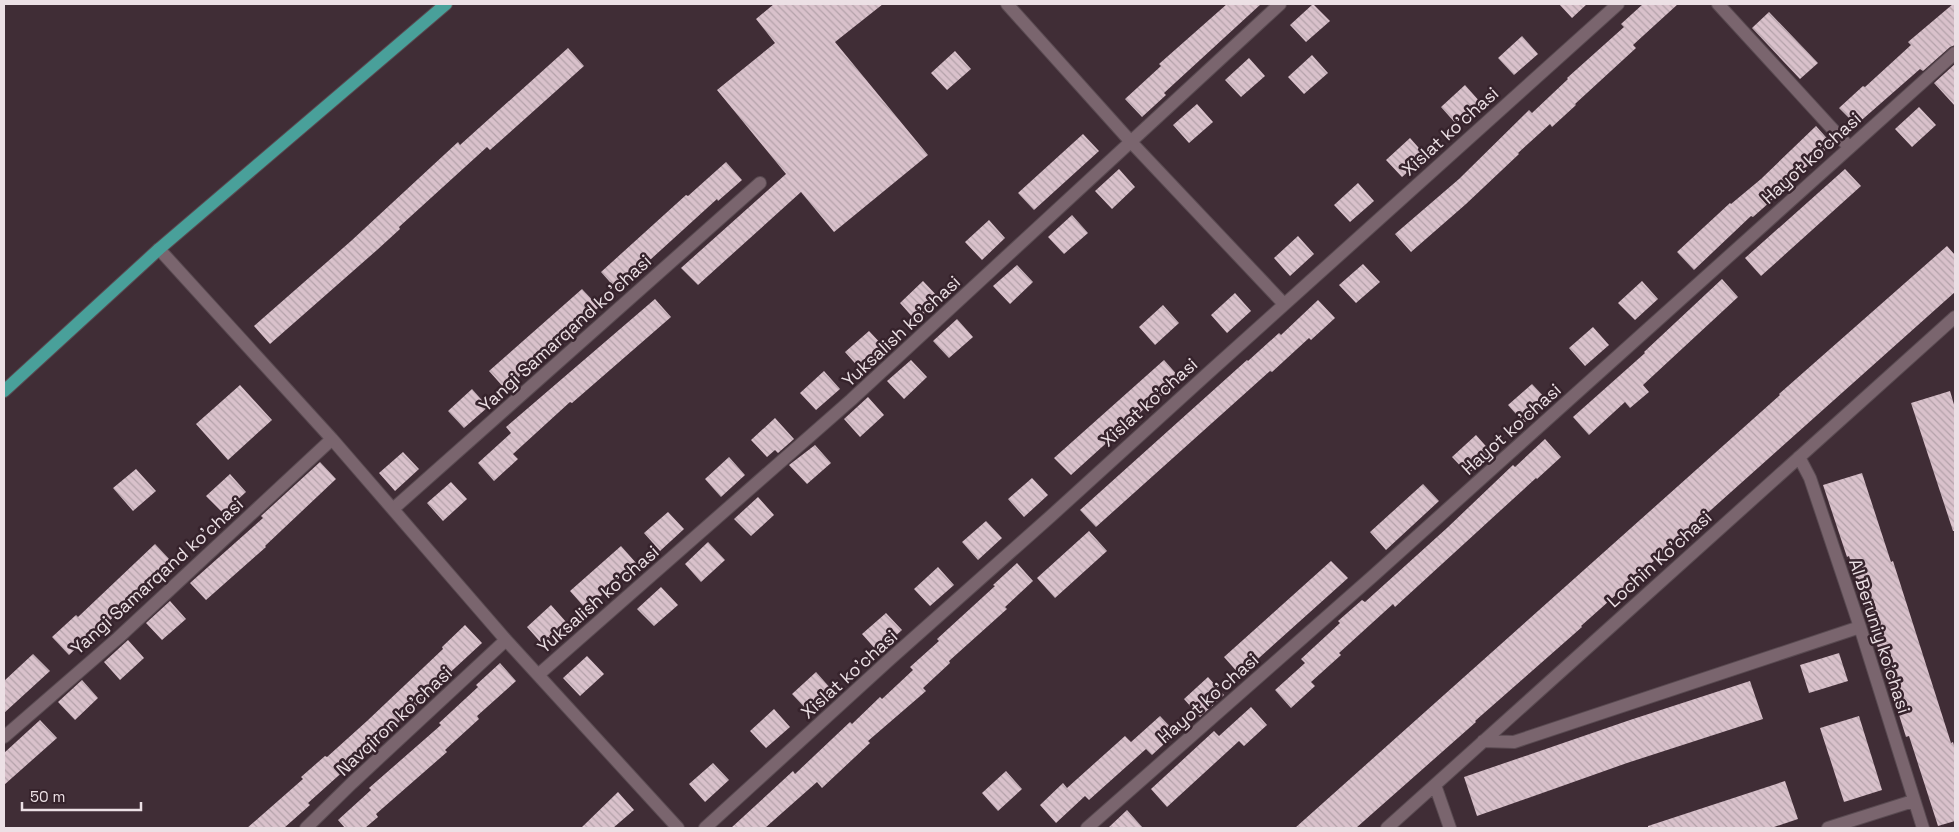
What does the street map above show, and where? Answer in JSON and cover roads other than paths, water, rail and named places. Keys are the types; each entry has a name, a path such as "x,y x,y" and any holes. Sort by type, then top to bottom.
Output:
{"main road":[{"path":"4,391 159,249 446,4"}],"street":[{"path":"1007,4 1131,142 1284,304"},
{"name":"Yuksalish ko'chasi","path":"538,675 851,400 1280,4"},
{"name":"Xislat ko'chasi","path":"705,828 1618,4"},
{"path":"1718,4 1849,147"},
{"name":"Hayot ko'chasi","path":"1087,828 1374,576 1955,53"},
{"name":"Yangi Samarqand ko'chasi","path":"393,509 760,183"},
{"path":"159,249 332,439 670,826"},
{"name":"Lochin Ko'chasi","path":"1387,828 1799,457 1953,325"},
{"name":"Yangi Samarqand ko'chasi","path":"4,737 118,638 332,439"},
{"name":"Al Beruniy ko'chasi","path":"1799,457 1810,478 1860,627 1923,828"},
{"path":"1483,741 1514,742 1860,627"},
{"name":"Navqiron ko'chasi","path":"306,828 506,640"},
{"path":"1435,785 1450,828"},
{"path":"1828,828 1913,801"}]}
